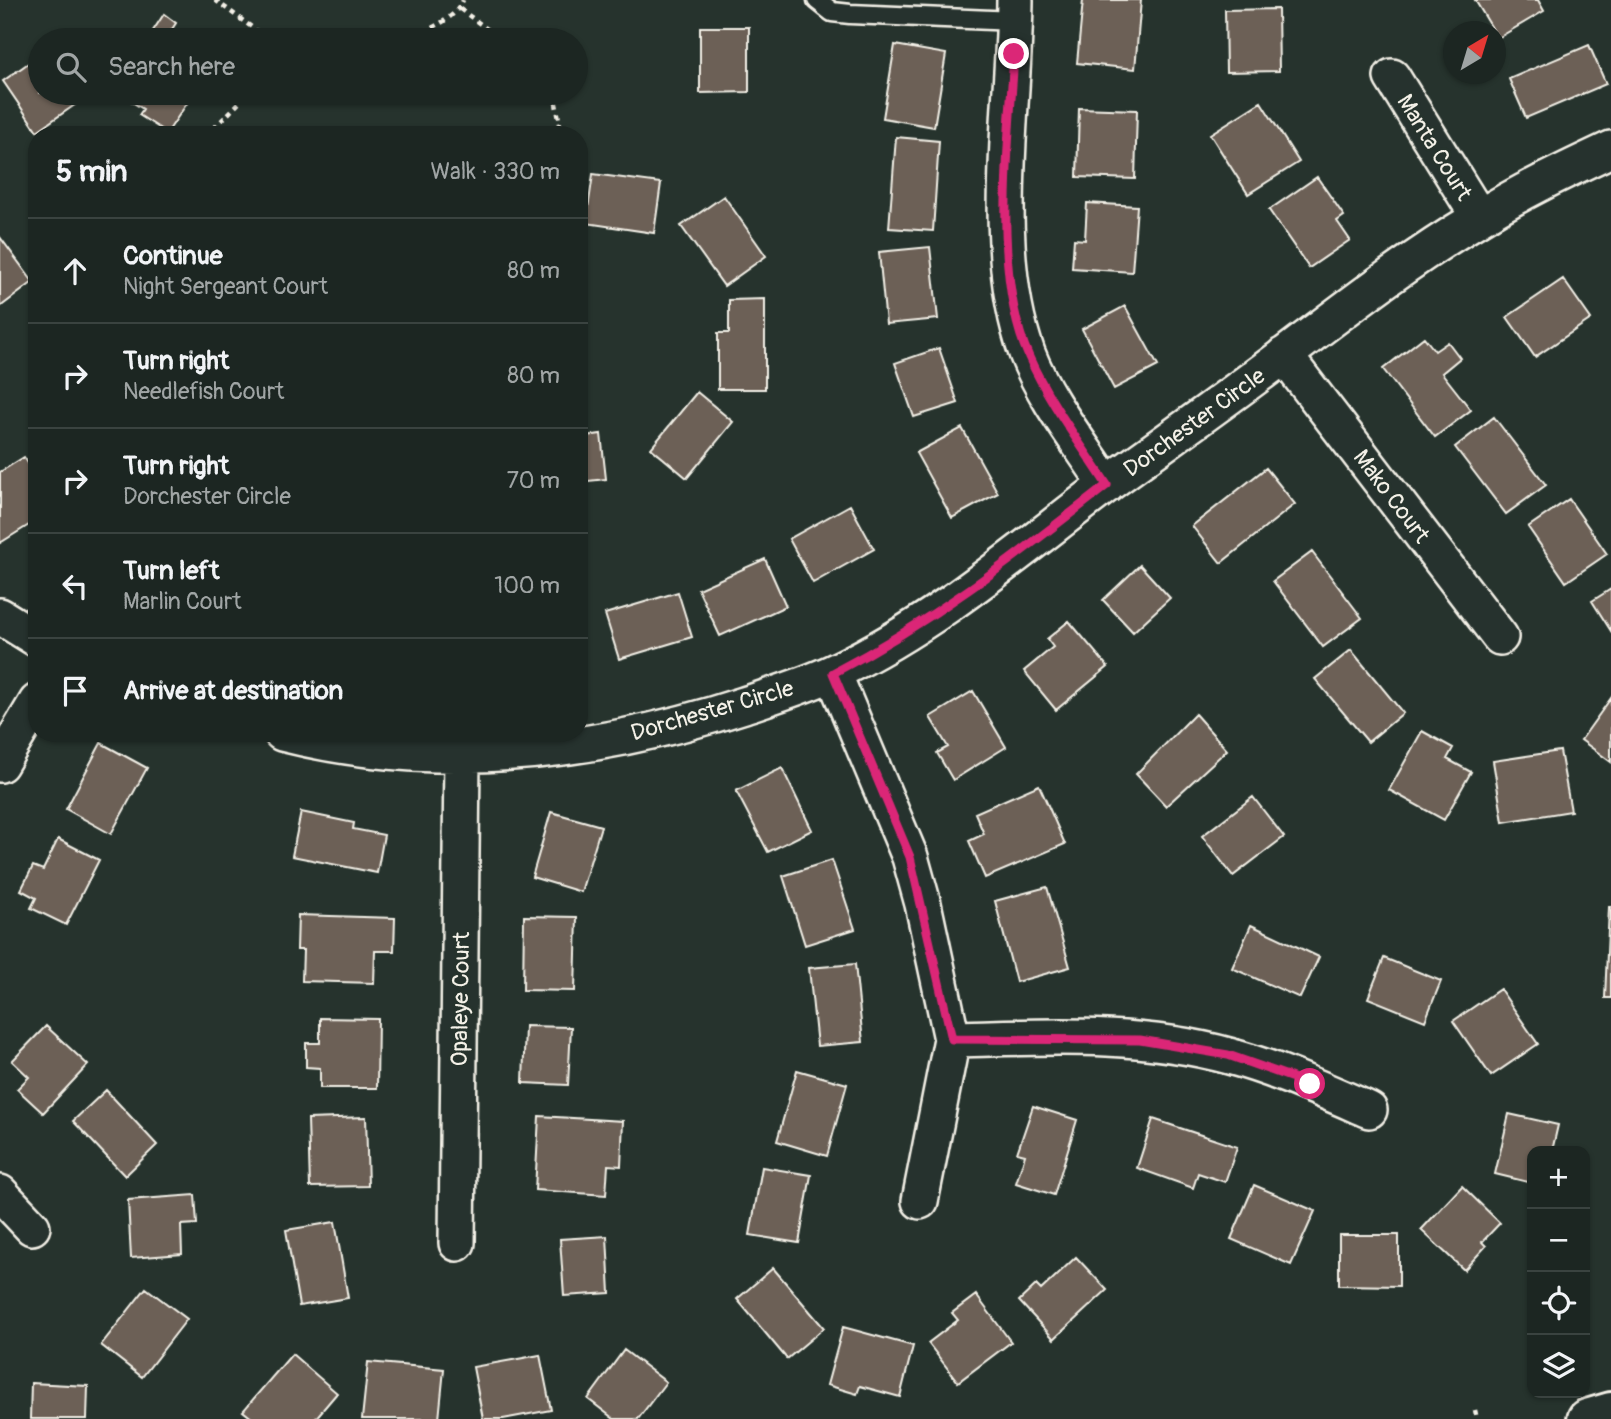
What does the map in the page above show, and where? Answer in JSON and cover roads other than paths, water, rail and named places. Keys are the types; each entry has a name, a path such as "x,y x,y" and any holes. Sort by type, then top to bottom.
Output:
{"main road":[{"path":"1587,1419 1611,1412"}],"street":[{"path":"1015,11 1007,222 1014,308 1028,356 1041,381 1107,485"},
{"name":"Manta Court","path":"1392,77 1479,217"},
{"name":"Dorchester Circle","path":"588,742 673,726 772,696 833,673 948,607 1386,278 1479,217 1611,149"},
{"name":"Mako Court","path":"1284,355 1500,637"},
{"path":"0,616 28,633"},
{"path":"833,673 910,857 952,1039 920,1201"},
{"path":"0,764 28,717"},
{"name":"Dorchester Circle","path":"324,742 462,756 531,752 586,742"},
{"name":"Opaleye Court","path":"457,1243 462,756"},
{"path":"952,1039 1085,1038 1140,1040 1183,1046 1264,1067 1368,1110"},
{"path":"0,1193 33,1227"}],"lane":[{"path":"817,0 832,12 841,13 1015,11"}]}
